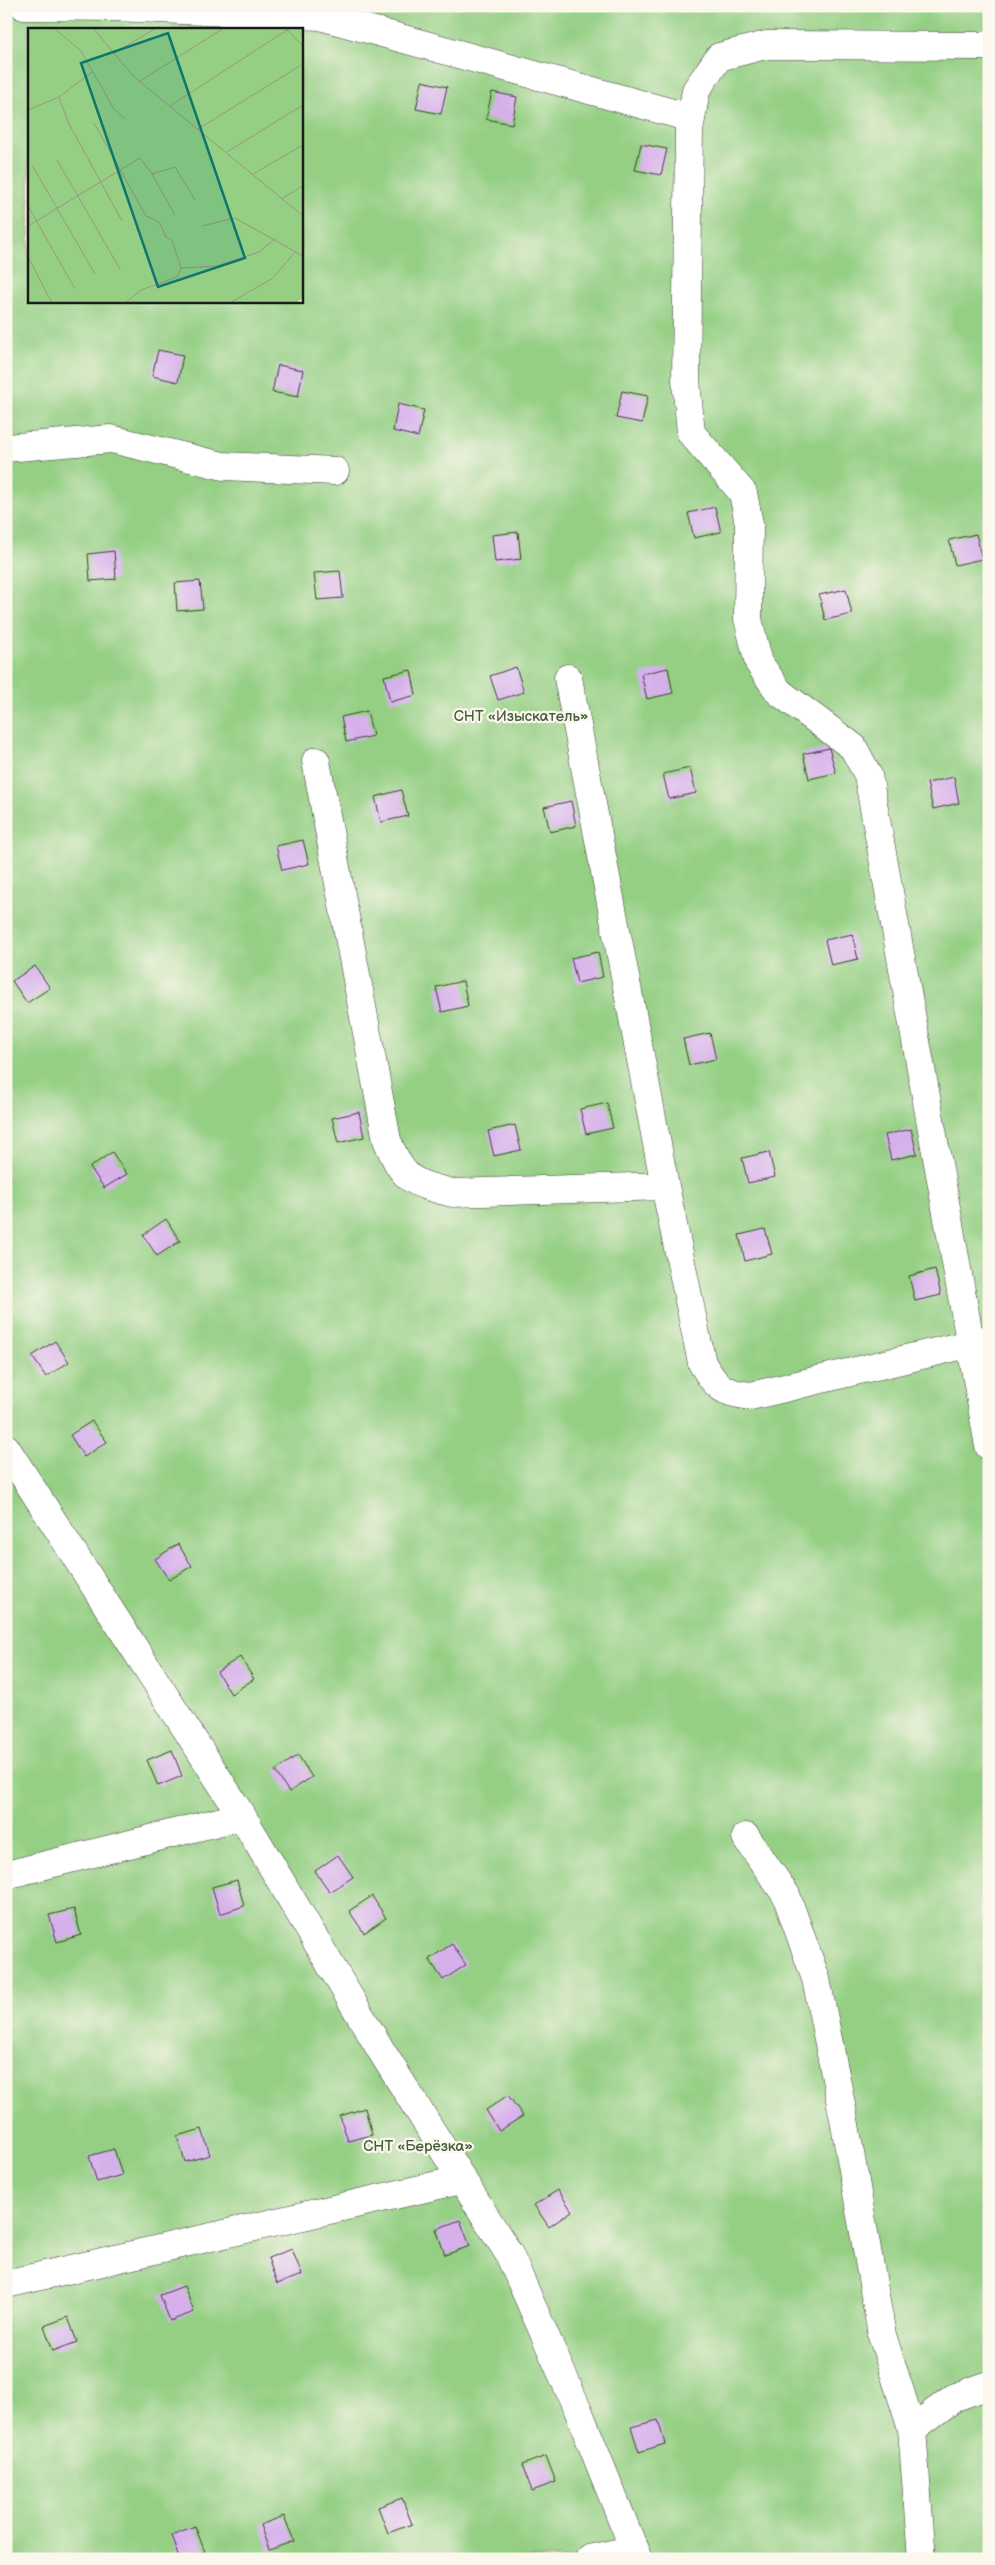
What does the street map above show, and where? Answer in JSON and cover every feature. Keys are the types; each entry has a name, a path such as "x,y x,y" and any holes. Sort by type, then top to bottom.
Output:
{"street":[{"path":"24,6 112,7 320,16 691,118"},
{"path":"989,46 766,45 719,57 696,90 691,118 686,380 691,433 743,493 749,524 748,619 759,663 779,692 853,747 868,775 979,1341 989,1446"},
{"path":"6,448 111,439 223,466 335,470"},
{"path":"568,678 665,1186 702,1363 714,1383 730,1393 751,1396 979,1341"},
{"path":"316,762 387,1140 398,1168 419,1184 452,1193 665,1186"},
{"path":"6,1448 18,1487 242,1816 460,2180 509,2254 578,2410 636,2554 589,2559"},
{"path":"6,1875 242,1816"},
{"path":"746,1837 786,1895 816,1979 844,2119 882,2335 912,2430 922,2559"},
{"path":"6,2284 460,2180"},
{"path":"912,2430 955,2397 989,2385"}],"green space":[{"path":"6,6 989,6 989,2559 6,2559"}],"building":[{"path":"422,81 447,87 441,114 416,109"},
{"path":"492,92 517,97 512,124 486,119"},
{"path":"641,144 667,149 661,175 635,170"},
{"path":"158,350 183,355 178,382 152,376"},
{"path":"278,365 303,370 298,397 272,392"},
{"path":"622,391 648,396 642,423 616,418"},
{"path":"398,404 424,410 418,437 393,431"},
{"path":"715,507 721,532 694,538 688,513"},
{"path":"518,532 521,559 495,562 492,535"},
{"path":"976,534 982,559 955,565 949,540"},
{"path":"114,551 116,579 90,581 88,554"},
{"path":"340,571 343,598 317,600 314,573"},
{"path":"200,581 203,609 177,611 175,583"},
{"path":"846,589 852,614 825,620 819,595"},
{"path":"516,667 524,692 498,700 490,676"},
{"path":"668,668 673,693 647,699 641,674"},
{"path":"411,670 416,695 390,702 384,676"},
{"path":"367,711 373,736 346,742 341,717"},
{"path":"829,748 836,773 809,779 803,754"},
{"path":"690,768 696,793 669,799 663,774"},
{"path":"954,777 959,803 933,809 927,783"},
{"path":"401,790 408,816 381,822 375,797"},
{"path":"571,801 576,826 550,832 544,807"},
{"path":"303,840 309,864 282,870 276,846"},
{"path":"852,934 858,959 831,965 825,940"},
{"path":"598,952 603,977 577,983 571,958"},
{"path":"35,966 50,988 27,1003 12,981"},
{"path":"463,981 468,1006 442,1012 436,987"},
{"path":"710,1033 716,1059 689,1065 683,1039"},
{"path":"607,1103 613,1128 586,1134 580,1109"},
{"path":"359,1112 364,1137 338,1143 332,1118"},
{"path":"515,1125 521,1150 494,1156 488,1131"},
{"path":"911,1129 917,1154 891,1160 885,1135"},
{"path":"112,1152 127,1174 104,1188 90,1167"},
{"path":"769,1152 775,1177 748,1183 742,1158"},
{"path":"166,1219 180,1241 157,1256 143,1235"},
{"path":"765,1229 772,1254 745,1261 739,1235"},
{"path":"935,1269 941,1295 915,1301 909,1276"},
{"path":"55,1341 69,1362 46,1377 32,1356"},
{"path":"92,1421 107,1442 84,1457 70,1435"},
{"path":"178,1544 192,1566 169,1580 155,1559"},
{"path":"240,1657 254,1679 231,1694 217,1672"},
{"path":"172,1750 182,1776 158,1786 147,1760"},
{"path":"298,1755 312,1777 289,1792 275,1771"},
{"path":"338,1855 353,1877 330,1892 315,1871"},
{"path":"237,1880 244,1906 220,1914 212,1887"},
{"path":"372,1896 386,1918 364,1933 349,1911"},
{"path":"74,1909 81,1935 57,1942 49,1915"},
{"path":"452,1944 466,1965 443,1980 429,1959"},
{"path":"508,2095 523,2116 499,2131 486,2110"},
{"path":"365,2108 372,2135 348,2141 340,2116"},
{"path":"202,2129 210,2155 185,2162 177,2136"},
{"path":"114,2149 122,2175 97,2182 89,2156"},
{"path":"558,2190 572,2211 549,2227 534,2205"},
{"path":"460,2220 470,2246 445,2255 436,2229"},
{"path":"292,2249 302,2275 277,2284 268,2258"},
{"path":"184,2286 194,2312 170,2321 160,2295"},
{"path":"68,2317 77,2342 53,2351 44,2326"},
{"path":"658,2420 665,2444 639,2452 631,2427"},
{"path":"546,2456 556,2482 532,2491 522,2465"},
{"path":"402,2498 412,2524 388,2533 378,2507"},
{"path":"284,2516 294,2541 269,2550 260,2525"},
{"path":"195,2526 205,2552 186,2559 179,2559 171,2535"}],"park label":[{"name":"СНТ «Изыскатель»","path":"521,716"},
{"name":"СНТ «Берёзка»","path":"418,2146"}]}
